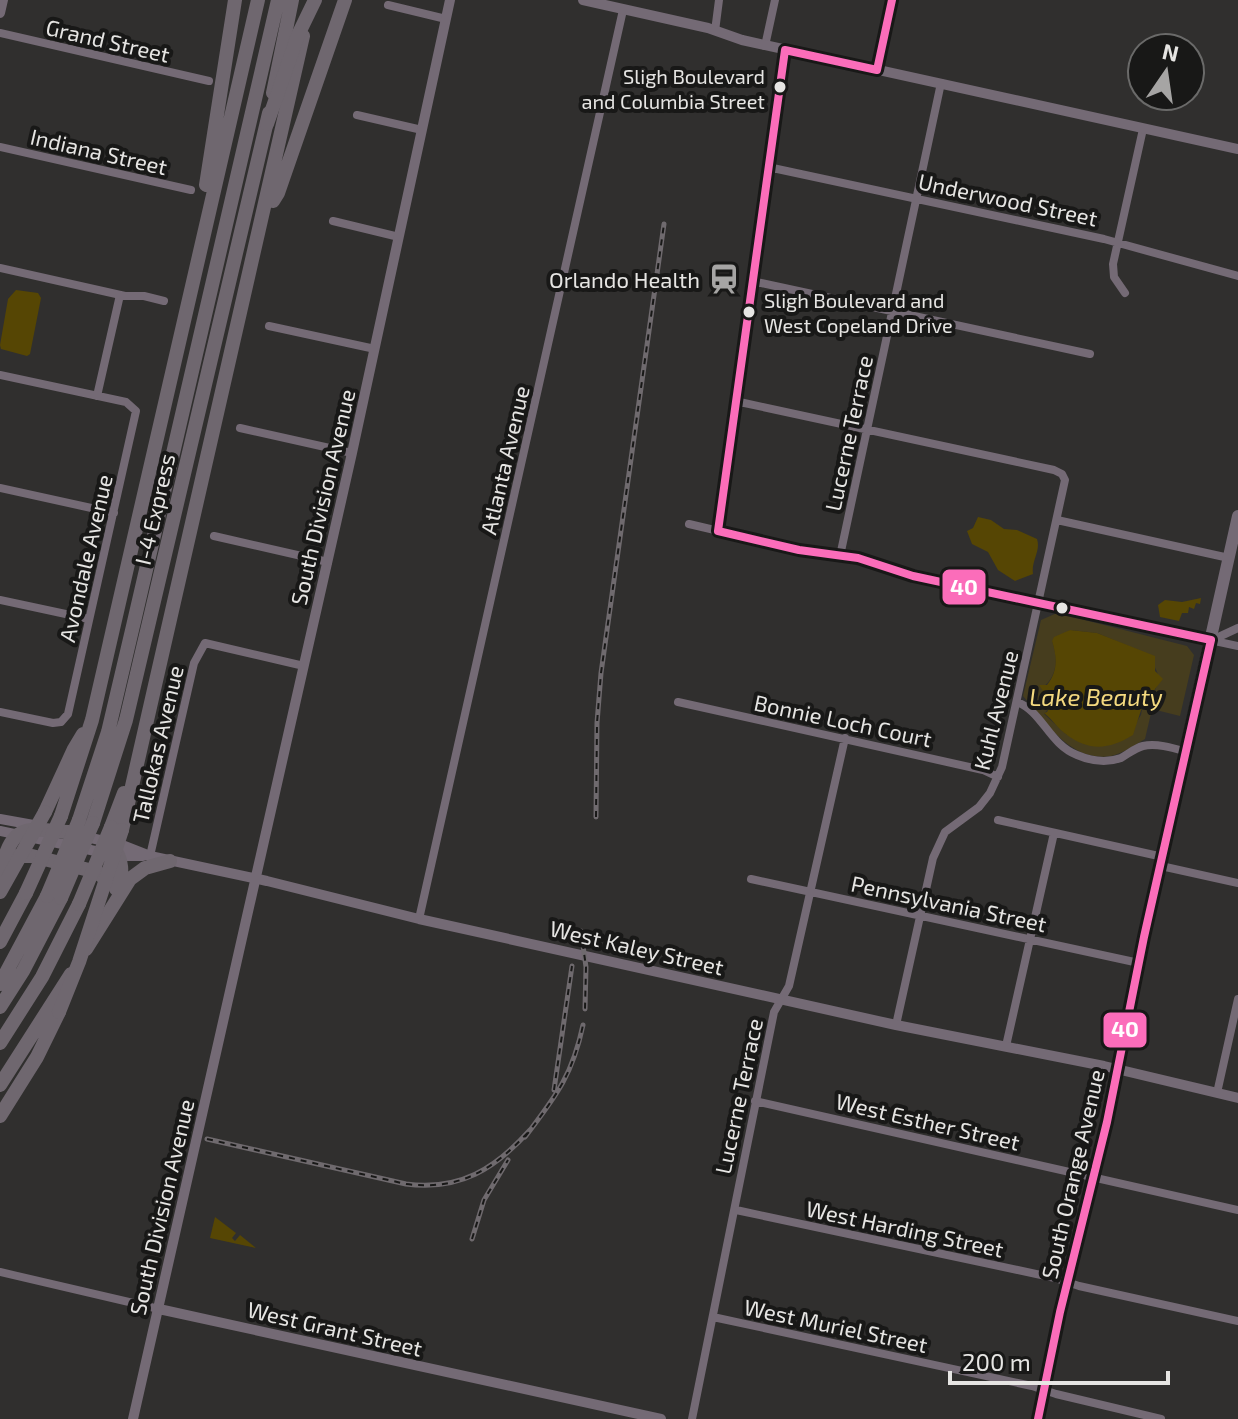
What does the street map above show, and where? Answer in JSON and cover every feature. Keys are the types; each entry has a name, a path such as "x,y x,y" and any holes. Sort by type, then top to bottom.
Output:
{"highway":[{"path":"178,343 235,0"},
{"path":"0,942 61,816 92,720 258,0"},
{"name":"I-4 Express","path":"86,821 278,0"},
{"name":"I-4 Express","path":"0,1007 30,958 126,720 267,124 292,0"},
{"path":"267,124 313,0"},
{"path":"56,1006 79,962 149,708 313,0"},
{"path":"264,215 278,193 345,0"},
{"path":"0,892 92,720"},
{"path":"0,1043 42,977 117,828"},
{"path":"1,866 9,842 16,835 32,829 68,832"},
{"path":"0,1116 31,1068 56,1006 119,885 119,856 115,848 104,841"},
{"path":"1,866 14,856 32,856 97,872 105,878 109,900"},
{"path":"0,1085 56,1006 130,879 145,868 170,861"},
{"name":"I-4 Express","path":"0,984 54,897"},
{"path":"0,1100 30,1039"}],"main road":[{"name":"South Orange Avenue","path":"1038,1419 1118,1069 1238,516"}],"street":[{"path":"0,13 3,0"},
{"name":"South Division Avenue","path":"133,1419 328,562 450,0"},
{"path":"583,0 765,46 1238,149"},
{"path":"715,31 719,0"},
{"path":"765,46 775,0"},
{"path":"877,70 892,0"},
{"path":"388,5 446,19"},
{"name":"Atlanta Avenue","path":"419,919 623,10"},
{"name":"Grand Street","path":"0,33 209,81"},
{"path":"718,531 785,50"},
{"name":"Lucerne Terrace","path":"840,556 941,83"},
{"path":"357,115 422,130"},
{"path":"1125,293 1114,277 1117,243 1143,129"},
{"name":"Indiana Street","path":"0,147 191,190"},
{"name":"Underwood Street","path":"768,167 1117,243 1238,276"},
{"path":"333,221 399,237"},
{"path":"0,268 120,295 164,301"},
{"path":"752,281 1090,354"},
{"path":"0,375 97,396 120,295"},
{"path":"269,326 375,349"},
{"name":"Avondale Avenue","path":"0,712 53,723 66,718 136,411 126,402 97,396"},
{"path":"735,401 867,429"},
{"path":"240,428 352,453"},
{"name":"Kuhl Avenue","path":"867,429 1054,470 1062,474 1065,480 998,777 979,807 945,832 933,858 896,1025"},
{"path":"0,488 114,513"},
{"path":"1057,520 1229,558"},
{"path":"689,524 799,550 875,562 913,576 1238,646"},
{"path":"214,536 328,562"},
{"path":"0,600 89,619"},
{"path":"1211,640 1238,628"},
{"name":"Tallokas Avenue","path":"150,856 194,663 205,643 304,666"},
{"name":"Bonnie Loch Court","path":"678,702 983,770 998,777"},
{"path":"1017,702 1029,708 1054,740 1071,753 1086,758 1101,761 1116,759 1152,745 1187,752"},
{"name":"Lucerne Terrace","path":"692,1419 774,1012 789,986 845,738"},
{"name":"West Kaley Street","path":"0,819 68,832 170,861 419,919 896,1025 1118,1069 1238,1098"},
{"path":"998,820 1238,883"},
{"name":"West Kaley Street","path":"0,831 119,856 150,856"},
{"path":"1006,1046 1054,833"},
{"name":"Pennsylvania Street","path":"751,879 1139,963"},
{"path":"1217,1093 1238,999"},
{"name":"West Esther Street","path":"755,1101 1238,1210"},
{"name":"West Harding Street","path":"736,1210 1238,1321"},
{"name":"West Grant Street","path":"0,1272 661,1419"},
{"name":"West Muriel Street","path":"713,1317 1161,1419"}],"shaded area":[{"path":"1057,613 1187,646 1194,655 1180,716 1152,709 1145,739 1111,756 1083,753 1071,747 1023,696 1041,620","holes":["1070,630 1097,633 1155,657 1157,685 1151,701 1143,704 1134,726 1067,735 1044,714 1049,708 1042,688 1051,678 1055,666 1052,641"]}],"water":[{"path":"16,290 38,293 41,298 30,354 27,356 1,349 0,345 8,299"},
{"path":"978,517 1037,539 1033,574 1015,581 998,570 988,552 972,544 967,531 973,528"},
{"path":"1201,598 1200,604 1196,603 1194,609 1189,607 1188,613 1182,613 1179,621 1160,617 1158,605 1165,600 1182,602"},
{"name":"Lake Beauty","path":"1070,630 1097,633 1155,656 1155,671 1163,679 1151,701 1143,704 1133,735 1125,740 1100,747 1084,744 1064,733 1044,713 1049,708 1039,696 1043,691 1039,685 1047,685 1055,669 1052,641"},
{"path":"215,1217 236,1233 232,1238 235,1241 240,1235 256,1248 210,1238"}],"railway":[{"path":"596,817 601,673 664,224"},
{"path":"581,931 586,967 585,1009"},
{"path":"554,1090 572,966"},
{"path":"525,1137 568,1073 583,1025"},
{"path":"207,1139 406,1184 425,1185 443,1184 475,1174 503,1156 530,1130"},
{"path":"472,1239 484,1200 508,1160"}],"transit line":[{"name":"40","path":"877,70 892,0"},
{"name":"40","path":"785,50 877,70"},
{"name":"40","path":"718,531 785,50"},
{"name":"40","path":"718,531 799,550 858,558 913,576 1211,640"},
{"name":"40","path":"1038,1419 1060,1312 1107,1122 1144,937 1211,640"}],"place":[{"name":"Sligh Boulevard and Columbia Street","path":"780,87"},
{"name":"Orlando Health","path":"724,279"},
{"name":"Sligh Boulevard and West Copeland Drive","path":"749,312"}]}
